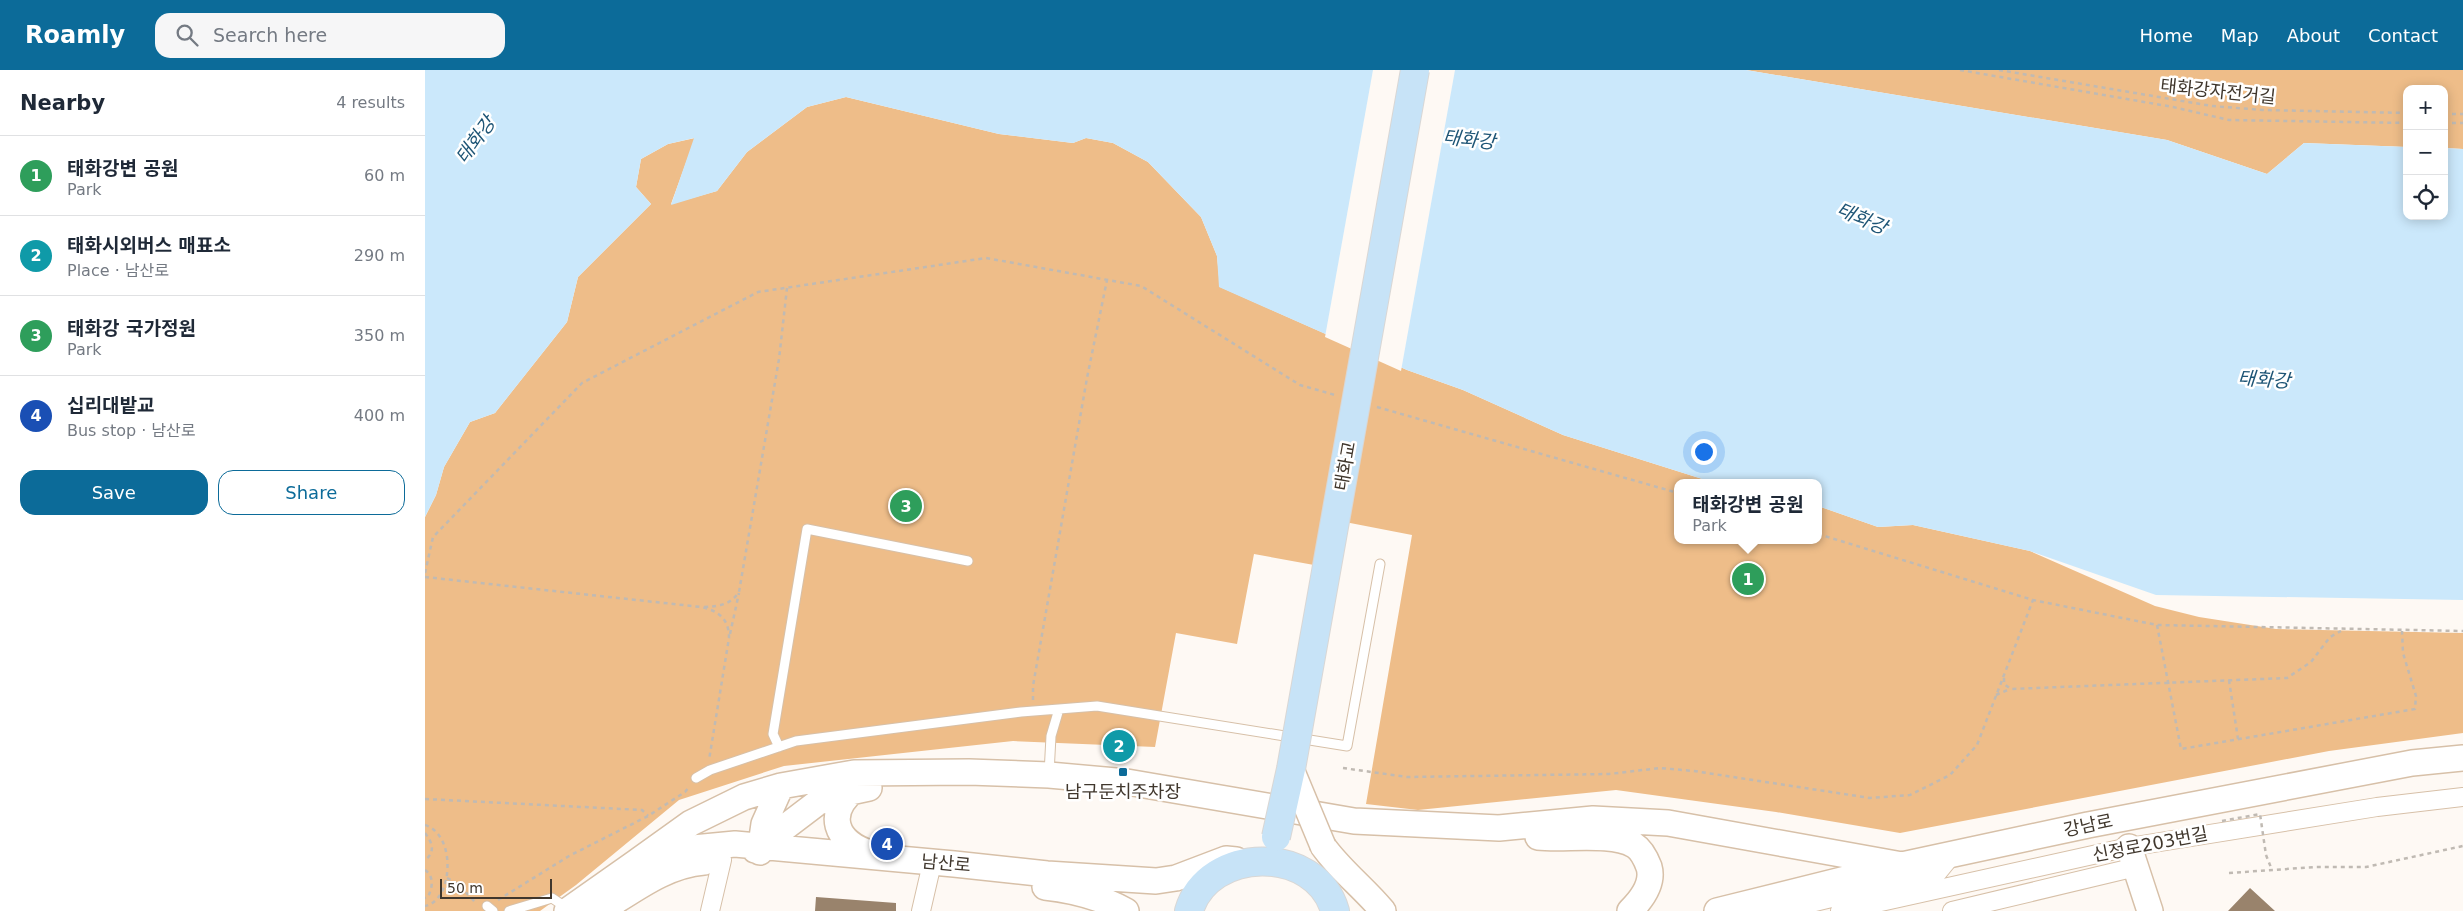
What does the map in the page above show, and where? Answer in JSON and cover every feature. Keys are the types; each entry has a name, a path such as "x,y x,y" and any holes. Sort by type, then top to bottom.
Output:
{"main road":[{"name":"태화교","path":"1266,853 1291,770 1415,70"},
{"name":"강남로","path":"1717,911 1902,865 1951,856 2088,825 2412,763 2463,758"},
{"path":"1291,770 1323,846 1331,859 1370,894 1383,911"},
{"path":"600,911 660,874 691,863 728,860 765,853 817,803 855,789 931,785 969,772"},
{"path":"638,861 691,823 745,797 781,786 854,773 969,772 1049,775 1127,782 1354,821 1499,828 1593,819 1667,823 1902,865"},
{"path":"765,853 764,824 781,786"},
{"path":"855,789 845,797 839,806 837,817 842,838 850,845 891,859"},
{"path":"1499,828 1538,837 1617,840 1634,846 1645,857 1650,871 1648,887 1630,911"},
{"name":"남산로","path":"568,910 638,861 683,849 735,844 765,853 1046,887 1110,902 1127,911"},
{"name":"남산로","path":"765,853 891,859 1047,874 1156,881 1176,878 1226,859 1266,853"},
{"path":"1189,911 1200,890 1215,876 1232,866 1266,853 1297,868 1319,884 1330,901 1346,911"},
{"path":"2132,857 2150,911"},
{"path":"1079,894 1097,911"}],"street":[{"name":"신정로203번길","path":"1840,911 2132,857 2377,807 2463,797"},
{"path":"1778,911 1938,872 1951,856"},
{"path":"1952,911 2019,903 2132,857"},
{"path":"710,911 728,860"},
{"path":"921,911 930,872"}],"lane":[{"path":"779,747 773,734 807,529 968,561"},
{"path":"695,778 710,770 796,741 1034,711 1097,706 1347,746 1380,564"},
{"path":"1049,775 1051,736 1059,709"},
{"path":"509,911 552,898 561,901 568,910"}],"path":[{"path":"1960,70 2173,106 2229,120 2403,123"},
{"name":"태화강자전거길","path":"1999,70 2211,106 2263,110 2403,113"},
{"path":"2448,114 2463,114"},
{"path":"2448,123 2463,124"},
{"path":"739,592 733,600 722,606 701,607 425,575 433,537 582,383 758,292 986,258 1141,286 1299,385 1338,396"},
{"path":"1034,711 1033,686 1087,378 1107,280"},
{"path":"710,770 708,752 739,592 779,359 787,288"},
{"path":"1376,407 1674,493"},
{"path":"1822,535 2033,600 2157,625 2328,630 2463,631"},
{"path":"1343,768 1407,777 1609,774 1660,768 1694,771 1870,798 1910,796 1950,775 1977,745 2033,600"},
{"path":"701,607 716,612 725,619 729,638"},
{"path":"2157,625 2181,749 2415,709 2415,696 2403,653 2402,631"},
{"path":"2328,630 2330,637"},
{"path":"1996,695 2011,689 2167,681 2287,678 2311,662 2330,637 2343,630"},
{"path":"2003,676 2005,684 2011,689"},
{"path":"2229,680 2238,739"},
{"path":"447,878 458,884 487,909 569,856 648,816 685,792 695,778"},
{"path":"425,799 642,810 648,816"},
{"path":"2222,821 2260,814 2266,855 2272,870"},
{"path":"425,825 441,835 447,849 447,878 441,894 430,905 425,906"},
{"path":"425,833 431,841 432,849 429,857 425,860"},
{"path":"2229,873 2366,867 2463,846"},
{"path":"425,870 429,873 433,885 428,897 425,898"}],"shaded area":[{"path":"1746,70 2463,70 2463,149 2448,148 2448,85 2403,85 2403,147 2304,143 2267,174 2167,140"},
{"path":"846,97 999,134 1073,143 1086,138 1113,143 1148,162 1201,217 1217,256 1220,287 1407,370 1463,390 1563,435 1702,479 1674,479 1674,544 1822,544 1822,507 1878,527 1913,525 2030,551 2155,606 2199,617 2276,629 2463,633 2463,733 2329,751 1900,833 1776,812 1616,790 1418,810 1366,804 1412,535 1345,522 1336,569 1254,554 1237,644 1176,633 1155,747 1013,741 784,766 679,800 576,885 540,911 425,911 425,517 436,495 444,467 470,422 495,413 567,322 578,277 651,204 636,187 641,159 668,144 695,138 671,204 717,191 747,152 807,107"}],"water":[{"name":"태화강","path":"425,70 1746,70 2167,140 2267,174 2304,143 2403,147 2403,220 2448,220 2448,148 2463,149 2463,600 2156,595 2030,551 1913,525 1878,527 1822,507 1822,479 1702,479 1563,435 1463,390 1407,370 1219,287 1217,256 1201,217 1148,162 1113,143 1086,138 1073,143 999,134 846,97 807,107 747,152 717,191 671,205 694,138 668,144 641,159 636,187 651,204 578,277 567,322 495,413 470,422 444,467 436,495 425,517"}],"pier":[{"path":"1373,70 1455,70 1401,371 1325,337"}],"building":[{"path":"2250,888 2275,911 2228,911"},
{"path":"816,897 896,903 896,911 815,911"}],"place":[{"name":"태화강 국가정원","path":"906,506"},
{"name":"태화강변 공원","path":"1748,579"},
{"name":"태화시외버스 매표소","path":"1119,746"},
{"name":"남구둔치주차장","path":"1123,772"},
{"name":"십리대밭교","path":"887,844"}]}
